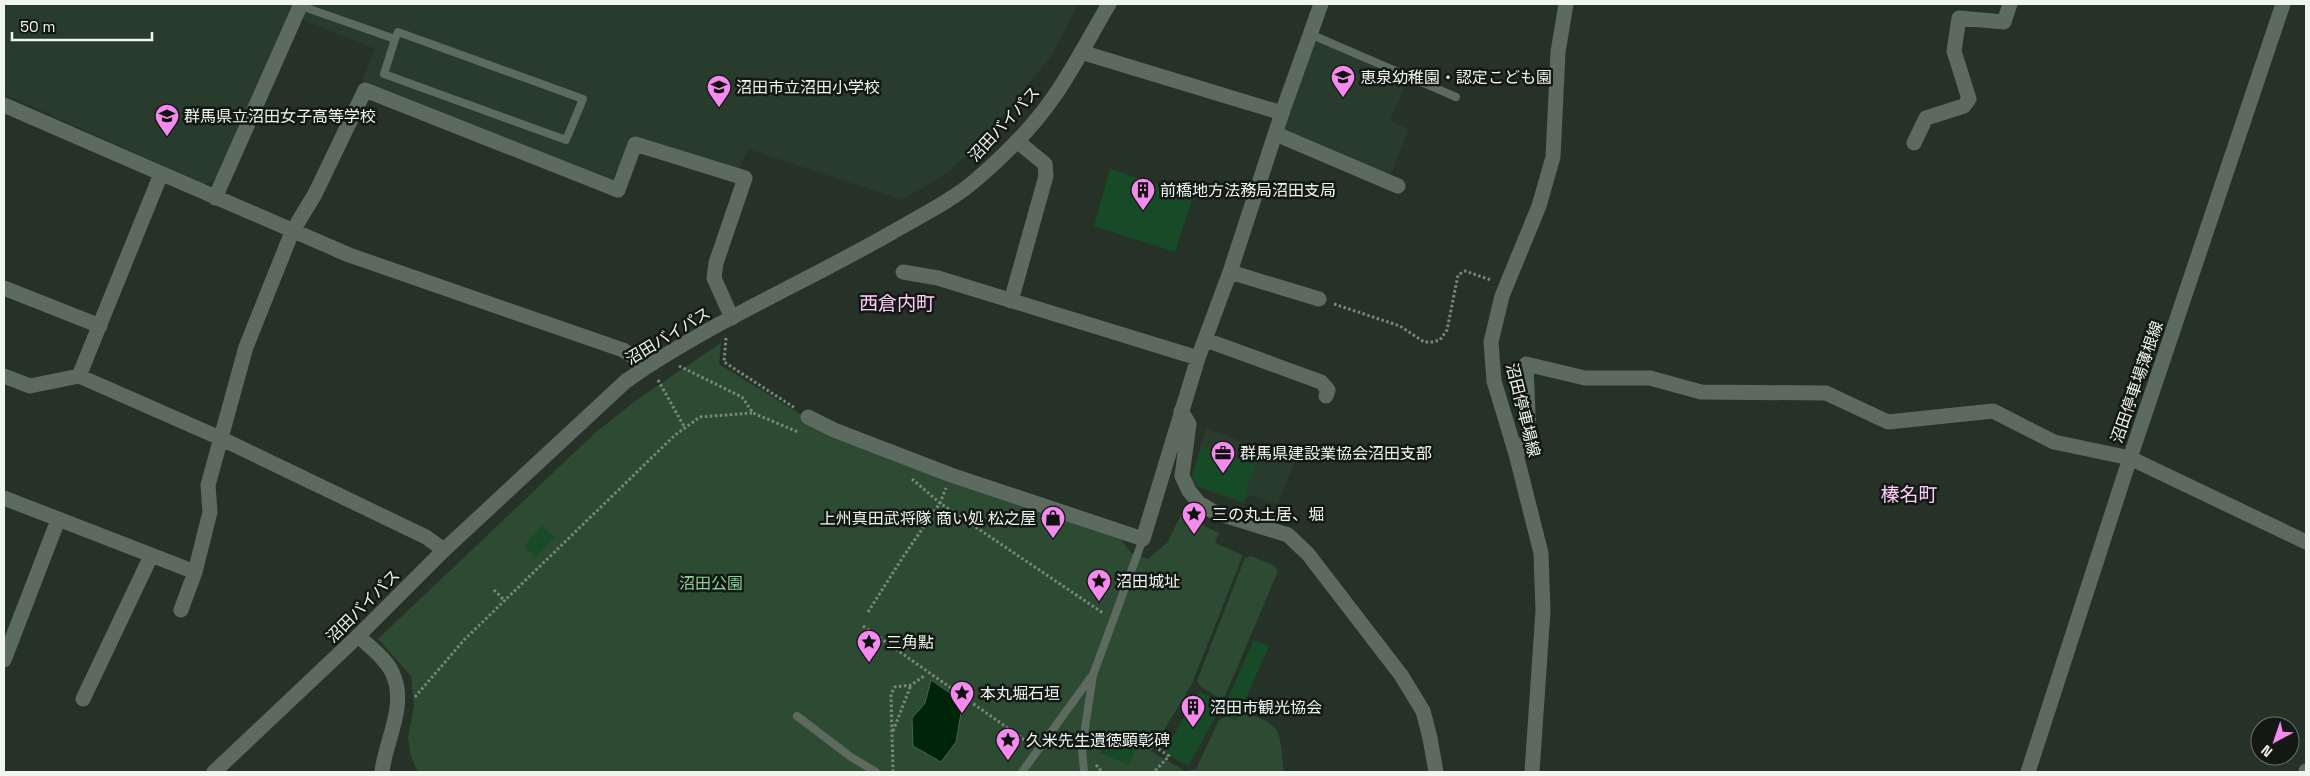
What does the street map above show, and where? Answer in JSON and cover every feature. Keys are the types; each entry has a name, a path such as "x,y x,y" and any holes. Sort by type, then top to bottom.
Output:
{"street":[{"name":"沼田バイパス","path":"214,772 358,636 444,550 626,381 647,366 732,318 858,252 939,206 977,179 1017,141 1055,96 1109,4"},
{"path":"808,417 834,430 951,475 1143,539 1198,358 1230,272 1282,113 1321,4"},
{"name":"沼田停車場線","path":"1532,772 1544,587 1541,553 1516,454 1494,380 1491,342 1502,296 1539,206 1553,157 1558,52 1566,4"},
{"path":"1914,144 1926,118 1964,106 1969,99 1954,51 1959,18 2004,22 2010,4"},
{"name":"沼田停車場薄根線","path":"2028,772 2130,458 2283,4"},
{"path":"215,198 301,5"},
{"path":"1081,52 1282,113"},
{"path":"181,610 196,572 210,512 208,485 246,347 292,232 315,194 365,90 618,190 635,144 744,178 716,263 714,278 732,318"},
{"path":"4,105 348,255 623,350 647,366"},
{"path":"1276,134 1398,186"},
{"path":"1011,301 1046,176 1045,164 1017,141"},
{"path":"79,376 161,174"},
{"path":"903,272 938,278 1198,358"},
{"path":"1230,272 1319,299"},
{"path":"4,288 100,326"},
{"path":"1206,340 1321,382 1328,390 1326,396"},
{"path":"1516,454 1529,438 1526,364 1585,378 1650,378 1700,392 1826,393 1888,422 1993,411 2054,442 2130,458 2306,542"},
{"path":"4,376 30,386 79,376 220,438 426,537 444,550"},
{"path":"1181,411 1189,424 1182,476 1189,491 1199,504 1214,512 1288,535 1308,554 1401,675 1423,711 1436,772"},
{"path":"4,498 196,572"},
{"path":"4,660 58,520"},
{"path":"83,699 151,556"},
{"path":"358,636 394,676 397,692 396,713 382,772"}],"lane":[{"path":"301,5 395,39"},
{"path":"398,32 583,99 566,140 384,74 395,39 398,32"},
{"path":"1310,34 1456,97"},
{"path":"1084,772 1082,748 1092,675 1143,539"},
{"path":"1022,772 1092,675"},
{"path":"797,716 851,757 876,772"}],"path":[{"path":"1319,299 1400,326 1424,342 1432,342 1440,340 1447,330 1458,276 1465,271 1492,280"},
{"path":"719,339 726,335 724,362 808,417"},
{"path":"672,371 685,362"},
{"path":"678,366 698,374 742,397 752,413"},
{"path":"650,386 665,376"},
{"path":"658,380 685,428"},
{"path":"415,698 464,640 668,442 700,417 752,413 800,432"},
{"path":"868,612 940,503 951,475"},
{"path":"909,476 940,503 1114,620"},
{"path":"494,590 504,601"},
{"path":"864,626 1030,743"},
{"path":"893,772 891,694 895,687 911,685 924,676"},
{"path":"893,732 911,685"},
{"path":"1146,741 1169,756 1154,772"}],"shaded area":[{"name":"群馬県立沼田女子高等学校","path":"4,4 295,4 216,179 204,184 4,94"},
{"name":"沼田市立沼田小学校","path":"308,4 1079,4 1051,56 979,145 941,177 902,200 748,149 738,170 630,135 613,180 362,82 375,49 302,20"},
{"name":"恵泉幼稚園・認定こども園","path":"1308,38 1409,77 1390,120 1409,129 1388,182 1276,134"},
{"path":"1206,428 1295,461 1278,504 1248,495 1244,504 1189,484"},
{"path":"931,680 963,702 956,742 941,762 913,746 912,718 925,703"}],"green space":[{"name":"沼田公園","path":"721,343 719,364 805,417 1118,536 1131,553 1148,559 1167,543 1181,515 1219,533 1215,543 1243,555 1191,686 1151,751 1185,771 1196,769 1219,720 1232,712 1251,715 1270,723 1278,733 1284,772 418,772 411,757 408,737 414,706 411,676 378,639 596,432 638,399"},
{"path":"1251,556 1275,566 1278,571 1225,696 1219,698 1201,687 1197,681 1245,558"}],"building":[{"name":"前橋地方法務局沼田支局","path":"1110,169 1193,196 1175,252 1094,226"},
{"name":"群馬県建設業協会沼田支部","path":"1202,447 1256,465 1243,502 1197,486 1192,476"},
{"path":"542,526 555,537 536,557 524,546"},
{"path":"1254,640 1269,646 1236,721 1221,714"},
{"name":"沼田市観光協会","path":"1199,691 1223,704 1188,766 1164,752"},
{"path":"1108,732 1137,744 1129,765 1100,753"}],"place":[{"name":"恵泉幼稚園・認定こども園","path":"1343,98"},
{"name":"沼田市立沼田小学校","path":"719,108"},
{"name":"群馬県立沼田女子高等学校","path":"167,137"},
{"name":"前橋地方法務局沼田支局","path":"1143,211"},
{"name":"群馬県建設業協会沼田支部","path":"1223,474"},
{"name":"三の丸土居、堀","path":"1194,535"},
{"name":"上州真田武将隊 商い処 松之屋","path":"1053,539"},
{"name":"沼田城址","path":"1099,602"},
{"name":"三角點","path":"869,663"},
{"name":"本丸堀石垣","path":"962,714"},
{"name":"沼田市観光協会","path":"1193,728"},
{"name":"久米先生遺徳顕彰碑","path":"1008,761"}],"district":[{"name":"西倉内町","path":"897,303"},
{"name":"榛名町","path":"1909,494"}]}
